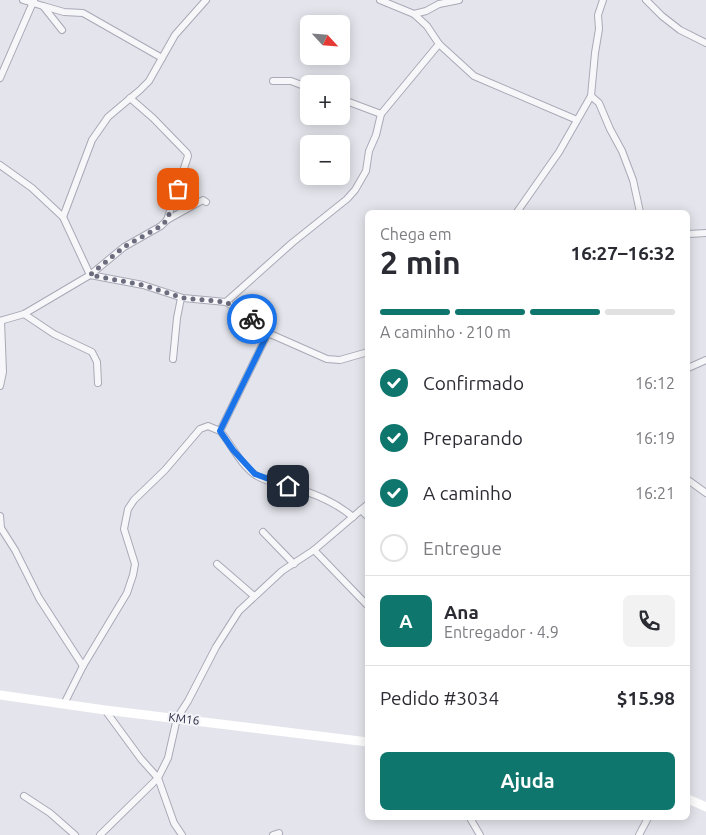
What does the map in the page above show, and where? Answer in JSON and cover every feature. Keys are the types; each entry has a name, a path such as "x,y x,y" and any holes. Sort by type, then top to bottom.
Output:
{"street":[{"path":"24,0 33,1 64,12 83,13 162,58"},
{"path":"63,217 92,140 108,117 149,81 175,35 206,0"},
{"path":"380,0 414,14 427,26 439,44 474,76 578,120"},
{"path":"414,14 426,11 439,2 459,0"},
{"path":"518,210 559,152 591,96 599,29 598,15 603,0"},
{"path":"646,0 680,30 706,43"},
{"path":"0,78 33,1"},
{"path":"43,6 62,30"},
{"path":"226,302 351,194 366,171 369,151 376,135 381,114 439,44"},
{"path":"273,80 291,81 300,84"},
{"path":"591,96 599,103 622,151 633,180 640,210"},
{"path":"130,98 153,118 188,156 167,220"},
{"path":"350,103 381,114"},
{"path":"0,165 32,188 63,217 90,275"},
{"path":"0,386 3,372 0,321 24,314 90,275 124,247 161,226 167,220 203,200 206,202"},
{"path":"690,234 706,233"},
{"path":"90,275 143,285 181,298 226,302 254,320 268,333 327,359 340,360 365,353"},
{"path":"173,359 181,298"},
{"path":"24,314 54,334 92,352 97,362 98,383"},
{"path":"220,431 268,333"},
{"path":"690,367 706,360"},
{"path":"64,704 83,666 127,592 133,575 136,564 124,529 128,509 134,500 178,456 200,429 208,426 220,431 233,450 255,474 273,482 326,498 339,505 353,517"},
{"path":"690,482 706,494"},
{"path":"100,835 158,778 168,758 177,718 216,647 239,611 282,571 314,550 365,507"},
{"path":"361,510 365,514"},
{"path":"0,516 1,528 15,550 36,591 83,666"},
{"path":"263,532 294,564"},
{"path":"314,550 365,603"},
{"path":"217,564 254,596"},
{"name":"KM16","path":"0,695 105,710 365,742"},
{"path":"105,710 158,778 174,823 182,835"},
{"path":"24,796 50,813 75,835"},
{"path":"690,800 706,807"},
{"path":"471,820 480,835"},
{"path":"639,835 647,820"}],"way so far":[{"path":"178,189 170,214 161,226 124,247 90,275 143,285 183,298 226,302 252,319"}],"route":[{"path":"252,319 268,333 220,431 233,450 255,474 288,486"}]}
